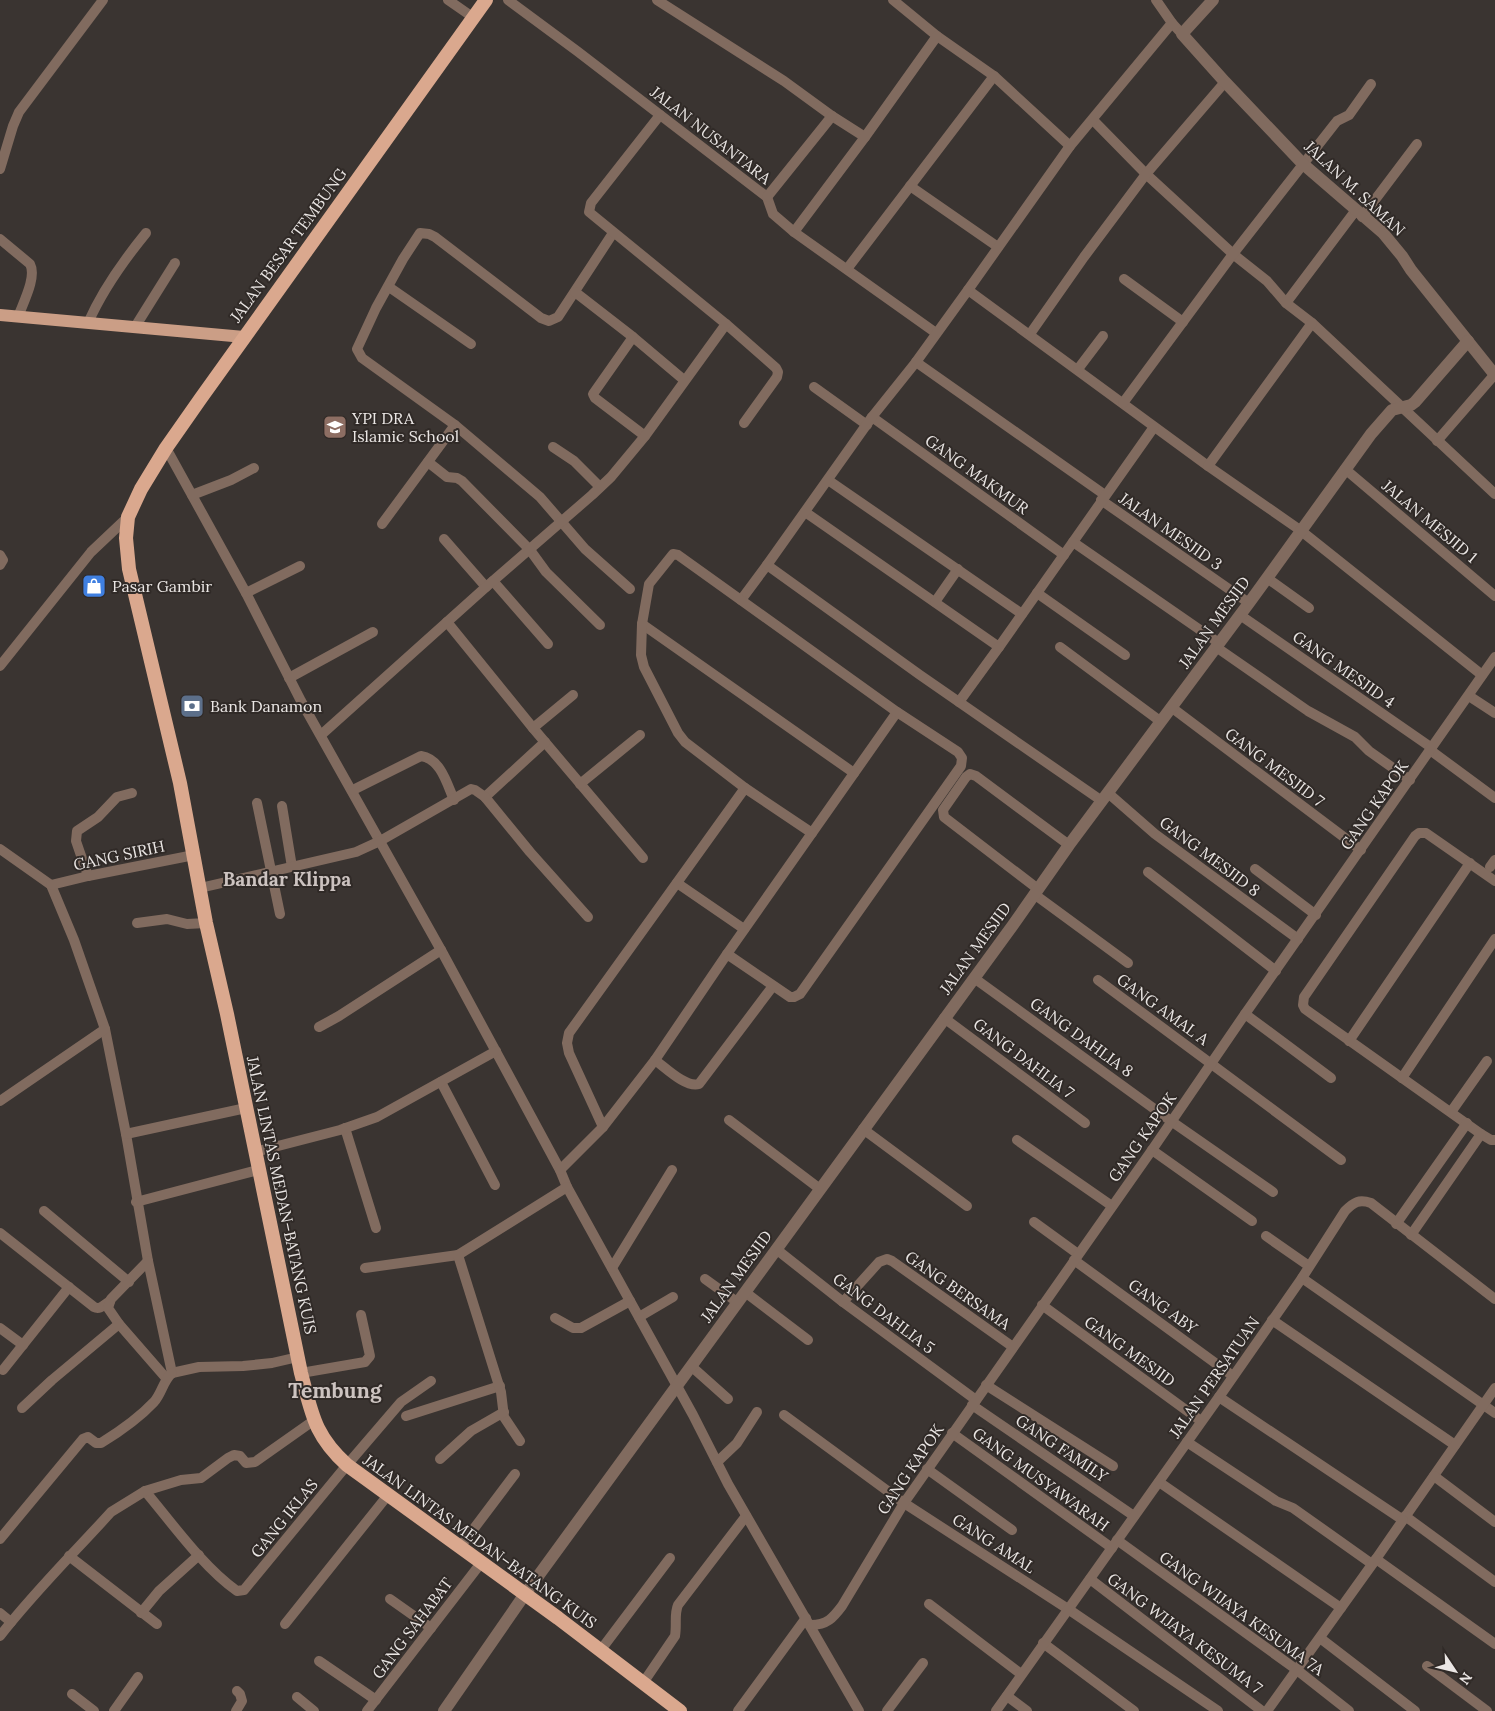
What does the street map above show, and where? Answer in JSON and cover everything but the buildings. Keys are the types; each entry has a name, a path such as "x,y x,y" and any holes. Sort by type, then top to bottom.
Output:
{"highway":[{"name":"JALAN BESAR TEMBUNG","path":"128,517 141,489 166,448 486,0"},
{"name":"JALAN LINTAS MEDAN–BATANG KUIS","path":"128,517 126,538 129,569 180,783 206,923 227,1014 300,1373 313,1421 323,1440 347,1465 680,1711"}],"main road":[{"path":"0,315 244,337"}],"street":[{"path":"0,169 13,126 20,112 104,0"},
{"path":"448,0 474,18"},
{"name":"JALAN NUSANTARA","path":"508,0 767,197 773,214 794,232 936,333"},
{"path":"657,0 784,81 865,137"},
{"path":"893,0 937,36 994,76 1070,146"},
{"path":"1156,0 1182,34 1213,0"},
{"path":"741,600 869,421 916,362 1070,146 1172,23"},
{"name":"JALAN M. SAMAN","path":"1182,34 1303,164 1382,233 1495,374"},
{"path":"794,232 937,36"},
{"path":"847,269 994,76"},
{"path":"1030,334 1146,174 1225,82"},
{"path":"1123,403 1233,254 1335,123 1349,115 1371,84"},
{"path":"660,115 590,206 589,212 726,324 776,368 778,372 777,377 744,423"},
{"path":"767,197 832,116"},
{"path":"1093,120 1146,174 1233,254 1267,281 1286,303 1312,323 1401,407 1492,486"},
{"path":"1286,303 1418,144"},
{"path":"910,186 998,247"},
{"path":"88,323 93,310 122,265 146,233"},
{"path":"613,233 558,317 554,320 544,320 435,237 425,233 418,236 376,308 357,349 362,358 455,426 540,496 560,522 585,549 630,589"},
{"path":"0,239 30,264 33,269 32,280 18,317"},
{"path":"135,327 175,263"},
{"path":"1124,279 1183,322"},
{"path":"389,287 471,344"},
{"path":"968,290 1078,369 1154,427 1300,530 1482,675"},
{"path":"574,292 633,337 684,380"},
{"path":"1208,466 1312,323"},
{"path":"321,735 600,487 645,436 726,324"},
{"path":"1078,369 1103,336"},
{"path":"633,337 593,394 595,398 645,436"},
{"name":"JALAN MESJID","path":"449,1709 524,1594 1345,469 1387,414 1392,410 1411,405 1415,402 1468,341"},
{"name":"JALAN MESJID 3","path":"916,362 1249,603"},
{"path":"1438,440 1495,374"},
{"name":"GANG MAKMUR","path":"814,387 869,421 1064,555"},
{"path":"382,524 455,426"},
{"path":"960,702 1154,427"},
{"path":"553,447 574,461 600,487"},
{"path":"166,448 246,593 289,678 496,1051 560,1170 567,1187 677,1386 746,1516 859,1711"},
{"path":"428,462 447,477 457,478 462,481 530,550 546,572 600,625"},
{"path":"192,495 231,480 254,468"},
{"name":"JALAN MESJID 1","path":"1345,469 1495,596"},
{"path":"828,480 1022,614"},
{"path":"805,512 999,647"},
{"path":"0,666 91,552 128,517"},
{"path":"444,539 548,644"},
{"path":"1073,542 1308,711 1355,737 1369,751 1410,780"},
{"path":"727,954 790,997 800,994 962,766 962,758 958,752 897,712 678,555 673,554 650,584 642,624 642,661 678,733 692,748 745,788 812,833"},
{"path":"0,555 3,560 0,565"},
{"name":"GANG MESJID 8","path":"767,565 960,702 1105,797 1298,939"},
{"path":"246,593 300,566"},
{"path":"935,602 958,569"},
{"path":"1267,578 1309,608"},
{"path":"1037,593 1126,655"},
{"name":"GANG MESJID 4","path":"1240,615 1431,749 1495,798"},
{"path":"447,622 533,728 643,858"},
{"path":"642,624 854,773"},
{"path":"289,678 373,632"},
{"path":"1060,647 1160,722"},
{"name":"GANG KAPOK","path":"808,1622 821,1625 830,1621 842,1606 904,1503 952,1433 1152,1150 1495,657"},
{"path":"533,728 573,695"},
{"path":"1469,696 1495,713"},
{"name":"GANG MESJID 7","path":"1171,707 1361,850"},
{"path":"560,1170 604,1127 655,1060 744,929 897,712"},
{"path":"580,784 640,735"},
{"path":"485,797 545,742"},
{"path":"352,790 421,756 430,758 437,764 454,800"},
{"path":"1069,845 976,776 970,774 943,810 944,817 1036,892 1128,963"},
{"path":"604,1127 569,1052 567,1038 569,1033 745,788"},
{"path":"200,888 348,855 380,841 471,789 485,797 530,852 588,917"},
{"path":"88,876 76,841 77,831 98,817 117,797 132,793"},
{"path":"257,803 280,914"},
{"path":"282,806 292,867"},
{"path":"1495,881 1426,833 1420,833 1415,836 1304,997 1303,1005 1305,1009 1349,1041 1481,1134 1491,1140 1495,1140"},
{"path":"0,850 51,885 74,940 104,1029 126,1134 136,1202 169,1375 162,1391 154,1402 132,1421 101,1443 96,1443 88,1437 83,1439 0,1539"},
{"name":"GANG SIRIH","path":"51,885 194,855"},
{"path":"1349,1041 1470,863"},
{"path":"1255,869 1316,915"},
{"path":"1148,872 1276,971"},
{"path":"677,883 744,929"},
{"path":"137,923 168,919 187,924 206,923"},
{"path":"1402,1078 1495,939"},
{"path":"319,1027 441,950"},
{"name":"GANG DAHLIA 8","path":"974,978 1171,1121 1273,1192"},
{"name":"GANG AMAL A","path":"1098,980 1341,1160"},
{"path":"655,1060 686,1083 699,1084 773,986"},
{"path":"1245,1014 1332,1078"},
{"name":"GANG DAHLIA 7","path":"944,1018 1085,1123"},
{"path":"0,1101 104,1029"},
{"path":"255,1152 345,1128 378,1117 496,1051"},
{"path":"1451,1112 1487,1061"},
{"path":"441,1082 495,1185"},
{"path":"126,1134 246,1108"},
{"path":"729,1120 820,1189"},
{"path":"1396,1224 1467,1123"},
{"path":"345,1128 376,1228"},
{"path":"863,1130 967,1206"},
{"path":"1412,1235 1481,1134"},
{"path":"1017,1140 1112,1206"},
{"path":"1152,1150 1252,1221"},
{"path":"136,1202 258,1170"},
{"path":"612,1268 672,1170"},
{"path":"1433,1172 1448,1183"},
{"path":"366,1268 458,1255 567,1187"},
{"name":"JALAN PERSATUAN","path":"996,1711 1201,1421 1220,1397 1302,1278 1345,1211 1353,1203 1362,1200 1371,1203 1495,1299"},
{"path":"44,1211 129,1282"},
{"name":"GANG ABY","path":"1034,1222 1076,1257 1233,1376"},
{"path":"0,1233 97,1309 110,1301 148,1261"},
{"path":"1266,1236 1309,1266"},
{"name":"GANG DAHLIA 5","path":"776,1250 974,1402"},
{"path":"458,1255 500,1386 506,1421 520,1441"},
{"name":"GANG BERSAMA","path":"843,1302 879,1262 887,1259 1013,1347"},
{"path":"1302,1278 1495,1413"},
{"path":"705,1279 741,1297 808,1340"},
{"path":"3,1370 69,1287"},
{"path":"639,1317 673,1297"},
{"path":"110,1301 108,1308 120,1324 169,1375"},
{"path":"555,1318 573,1328 581,1328 630,1301"},
{"name":"GANG MESJID","path":"1042,1305 1201,1421"},
{"path":"300,1373 368,1360 370,1356 361,1315"},
{"path":"1272,1320 1455,1445"},
{"path":"22,1408 52,1380 120,1324"},
{"path":"0,1328 23,1345"},
{"path":"169,1375 199,1367 243,1366 272,1363 298,1357"},
{"path":"691,1366 728,1399"},
{"name":"GANG IKLAS","path":"199,1555 229,1586 237,1591 244,1590 347,1465 402,1402 431,1381"},
{"path":"986,1385 1113,1466"},
{"path":"406,1416 500,1386"},
{"path":"1267,1711 1495,1388"},
{"path":"1220,1397 1404,1518 1495,1582"},
{"name":"GANG FAMILY","path":"974,1402 1134,1516"},
{"path":"440,1459 471,1431 504,1412"},
{"path":"718,1462 737,1442 756,1412"},
{"name":"GANG AMAL","path":"784,1415 904,1503 1068,1609 1218,1711"},
{"path":"0,1636 23,1606 68,1556 112,1512 145,1491 172,1482 190,1478 201,1478 234,1455 240,1456 246,1463 255,1462 313,1421"},
{"name":"GANG MUSYAWARAH","path":"952,1433 1114,1544"},
{"path":"1187,1442 1276,1501 1293,1508 1495,1644"},
{"path":"927,1470 1012,1530"},
{"path":"460,1547 515,1474"},
{"path":"1434,1476 1495,1522"},
{"path":"1159,1482 1341,1608"},
{"path":"141,1612 160,1591 199,1555 145,1491"},
{"path":"285,1624 388,1496"},
{"path":"643,1683 675,1636 676,1610 678,1605 746,1516"},
{"name":"GANG WIJAYA KESUMA 7A","path":"1114,1544 1297,1670 1349,1711"},
{"path":"68,1556 157,1624"},
{"path":"600,1651 670,1558"},
{"name":"GANG SAHABAT","path":"367,1711 481,1563"},
{"name":"GANG WIJAYA KESUMA 7","path":"1090,1579 1262,1711"},
{"path":"390,1599 431,1628"},
{"path":"929,1604 1021,1674"},
{"path":"0,1613 11,1622"},
{"path":"738,1711 808,1622"},
{"path":"1320,1638 1415,1711"},
{"path":"1043,1643 1134,1711"},
{"path":"318,1661 376,1700"},
{"path":"887,1711 923,1662"},
{"path":"1427,1666 1487,1711"},
{"path":"114,1711 138,1677"},
{"path":"236,1711 242,1701 237,1691"},
{"path":"72,1694 94,1711"},
{"path":"1007,1696 1026,1711"},
{"path":"296,1697 314,1711"}],"place":[{"name":"YPI DRA Islamic School","path":"335,427"},
{"name":"Pasar Gambir","path":"94,586"},
{"name":"Bank Danamon","path":"192,706"}],"district":[{"name":"Bandar Klippa","path":"287,879"},
{"name":"Tembung","path":"335,1390"}]}
